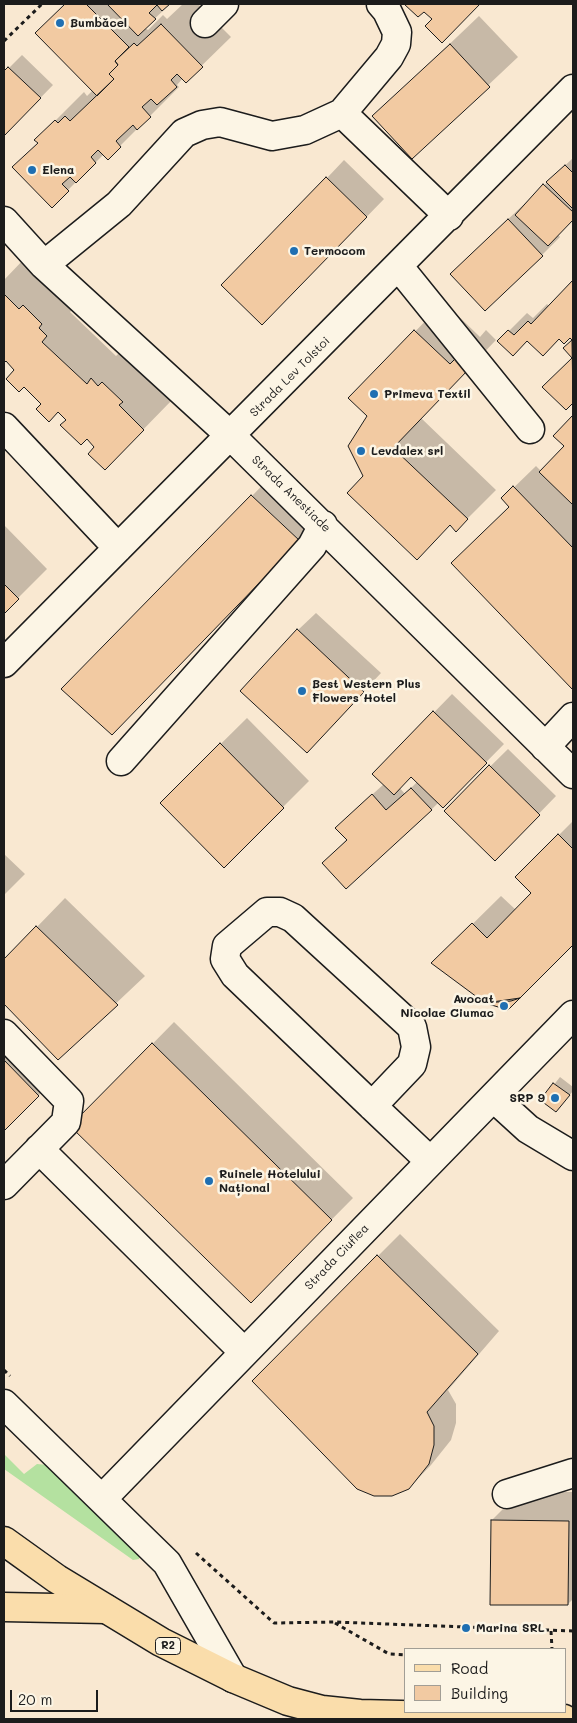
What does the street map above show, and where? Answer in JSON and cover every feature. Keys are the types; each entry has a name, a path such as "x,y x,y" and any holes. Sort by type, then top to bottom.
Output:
{"main road":[{"name":"R2","path":"4,1541 57,1579 161,1642 233,1678 288,1701 322,1710 404,1716 564,1719"},
{"path":"4,1607 106,1609"}],"street":[{"path":"205,23 224,4"},
{"path":"44,265 119,204 184,133 202,125 220,122 272,136 305,130 342,113 389,57 396,44 397,32 387,11 381,4"},
{"name":"Strada Lev Tolstoi","path":"4,663 232,436 573,89"},
{"path":"342,113 449,216"},
{"name":"Strada Anestiade","path":"4,221 44,265 232,436 573,774"},
{"path":"399,267 530,429"},
{"path":"4,427 118,548"},
{"path":"121,761 312,546 323,526"},
{"path":"544,747 573,717"},
{"path":"372,1106 412,1064 416,1046 412,1027 293,918 280,912 267,912 228,946 225,959 235,975 372,1106 430,1161"},
{"name":"Strada Ciuflea","path":"102,1499 573,1016"},
{"path":"4,1034 69,1101 66,1122 4,1185"},
{"path":"494,1098 528,1129 573,1156"},
{"path":"39,1149 244,1352"},
{"path":"10,1393 102,1499 167,1563 233,1678"},
{"path":"508,1494 573,1473"}],"path":[{"path":"4,41 42,4"},
{"path":"4,1370 10,1393"},
{"path":"189,1546 274,1623 334,1622 573,1631"},
{"path":"334,1622 389,1654 404,1655"},
{"path":"551,1630 552,1648"}],"green space":[{"path":"4,1454 24,1474 37,1464 48,1465 140,1556 139,1559 133,1560 4,1469"}],"building":[{"path":"65,4 86,4 129,47 115,61 118,65 109,74 114,79 97,96 35,33"},
{"path":"107,4 170,4 162,11 157,5 149,13 156,19 138,36"},
{"path":"404,4 480,4 442,43 425,26 432,19 424,12 418,17"},
{"path":"161,24 203,67 186,83 177,74 171,80 177,87 157,105 151,99 142,107 151,117 137,130 133,125 116,141 121,147 108,160 98,150 91,157 96,163 76,183 70,177 62,184 69,191 52,208 12,167 38,143 34,140 55,120 58,123 65,116 70,121 114,79 109,74 118,65 115,61 134,43 137,46"},
{"path":"450,44 490,87 412,159 372,116"},
{"path":"8,67 41,98 4,136 4,71"},
{"path":"565,165 573,173 573,209 546,182"},
{"name":"Termocom","path":"326,177 367,217 262,325 221,285"},
{"path":"543,184 573,212 573,220 548,246 515,215"},
{"path":"508,219 543,256 485,311 450,274"},
{"path":"573,280 573,341 570,338 564,344 559,339 543,356 527,341 513,356 497,341 508,330 514,335 528,321 531,324"},
{"path":"4,294 19,309 23,305 42,324 39,328 47,336 42,342 87,384 91,378 98,386 102,382 123,402 119,405 144,430 105,470 88,454 94,447 87,439 81,445 60,425 66,420 58,412 49,422 36,409 41,404 24,387 19,392 6,379 14,370 6,361 4,363"},
{"path":"414,330 450,364 456,358 468,370 393,448 468,519 456,532 450,525 417,560 347,493 363,476 348,446 367,416 348,398"},
{"path":"572,340 573,403 566,410 542,387 572,358 563,348"},
{"path":"573,415 573,505 539,472 564,446 553,436"},
{"path":"513,486 573,548 573,690 451,563 509,507 501,498"},
{"path":"251,495 300,541 112,735 61,689"},
{"path":"4,584 19,599 4,614"},
{"name":"Best Western Plus Flowers Hotel","path":"297,629 364,692 307,753 240,691"},
{"path":"433,711 487,763 443,808 411,777 394,795 372,774"},
{"path":"220,743 284,808 224,868 160,803"},
{"path":"489,765 540,815 495,861 444,811"},
{"path":"411,788 432,810 346,889 322,863 347,840 335,828 372,794 386,810"},
{"path":"558,834 573,849 573,945 520,998 485,1003 431,963 472,923 487,938 531,893 515,877"},
{"path":"36,926 118,1005 58,1060 4,1004 4,959"},
{"name":"Avocat Nicolae Ciumac","path":"520,998 508,1010 485,1003 511,1001"},
{"name":"Ruinele Hotelului Național","path":"152,1043 332,1220 251,1303 70,1126"},
{"path":"4,1060 39,1096 4,1131"},
{"name":"SRP 9","path":"553,1083 570,1095 556,1112 540,1100"},
{"path":"377,1255 478,1354 427,1412 434,1426 434,1445 429,1464 409,1489 392,1496 374,1496 357,1489 252,1381"},
{"path":"491,1520 569,1521 568,1605 490,1605"}],"place":[{"name":"Bumbăcel","path":"60,23"},
{"name":"Elena","path":"32,170"},
{"name":"Termocom","path":"294,251"},
{"name":"Primeva Textil","path":"374,394"},
{"name":"Levdalex srl","path":"361,451"},
{"name":"Best Western Plus Flowers Hotel","path":"302,691"},
{"name":"Avocat Nicolae Ciumac","path":"504,1006"},
{"name":"SRP 9","path":"555,1098"},
{"name":"Ruinele Hotelului Național","path":"209,1181"},
{"name":"Marina SRL","path":"466,1628"}]}
